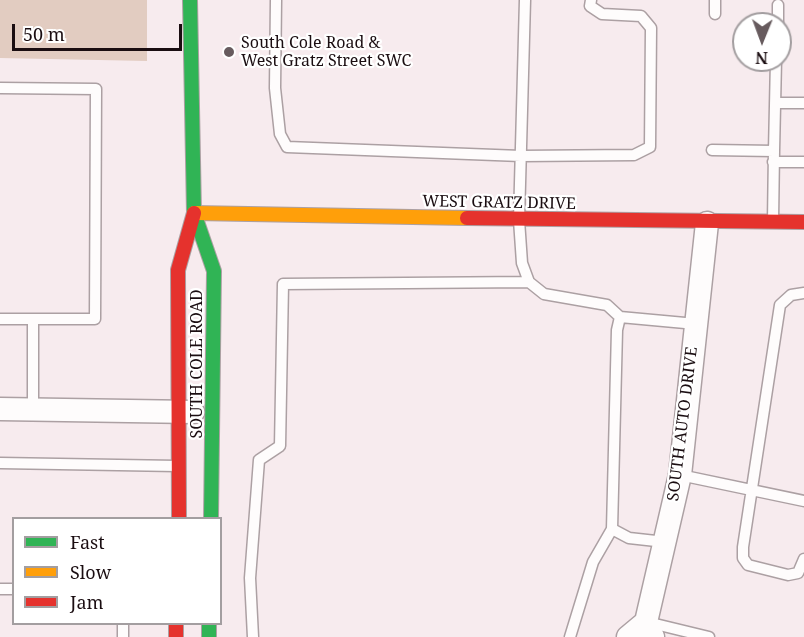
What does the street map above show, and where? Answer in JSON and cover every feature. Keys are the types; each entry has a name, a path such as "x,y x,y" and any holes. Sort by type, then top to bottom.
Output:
{"main road":[{"name":"SOUTH COLE ROAD","path":"178,517 180,466 178,270 194,213 190,0"},
{"name":"SOUTH COLE ROAD","path":"194,213 214,271 211,517"},
{"name":"WEST GRATZ DRIVE","path":"194,213 707,223 804,222"}],"street":[{"name":"SOUTH AUTO DRIVE","path":"650,630 665,542 680,475 707,223"},
{"path":"0,409 213,412"},
{"path":"628,637 650,630"}],"lane":[{"path":"276,0 275,88 280,134 287,147 521,156 634,155 650,147 651,28 641,16 602,14 590,6 591,0"},
{"path":"525,0 519,219 522,263 529,282 544,294 607,305 620,317 696,324"},
{"path":"715,0 715,14"},
{"path":"778,5 778,12"},
{"path":"773,222 776,72"},
{"path":"0,88 96,89 95,319 0,319"},
{"path":"775,103 804,104"},
{"path":"712,150 774,156 804,162"},
{"path":"253,637 250,578 259,460 280,446 283,284 529,282"},
{"path":"804,293 791,295 780,305 743,547 743,558 748,565 788,575 798,573 804,559"},
{"path":"570,637 592,562 612,529 617,330 620,317"},
{"path":"33,320 33,409"},
{"path":"0,463 180,466"},
{"path":"680,475 804,501"},
{"path":"612,529 629,538 665,542"},
{"path":"650,630 709,637"}],"shaded area":[{"path":"0,0 147,0 147,61 0,58"}],"traffic: fast":[{"path":"190,0 194,213 214,271 211,517"},
{"path":"209,625 209,637"}],"traffic: slow":[{"path":"194,213 467,218"}],"traffic: jam":[{"path":"179,517 178,270 194,213"},
{"path":"467,218 804,222"},
{"path":"176,625 176,637"}],"place":[{"name":"South Cole Road & West Gratz Street SWC","path":"229,52"}]}
